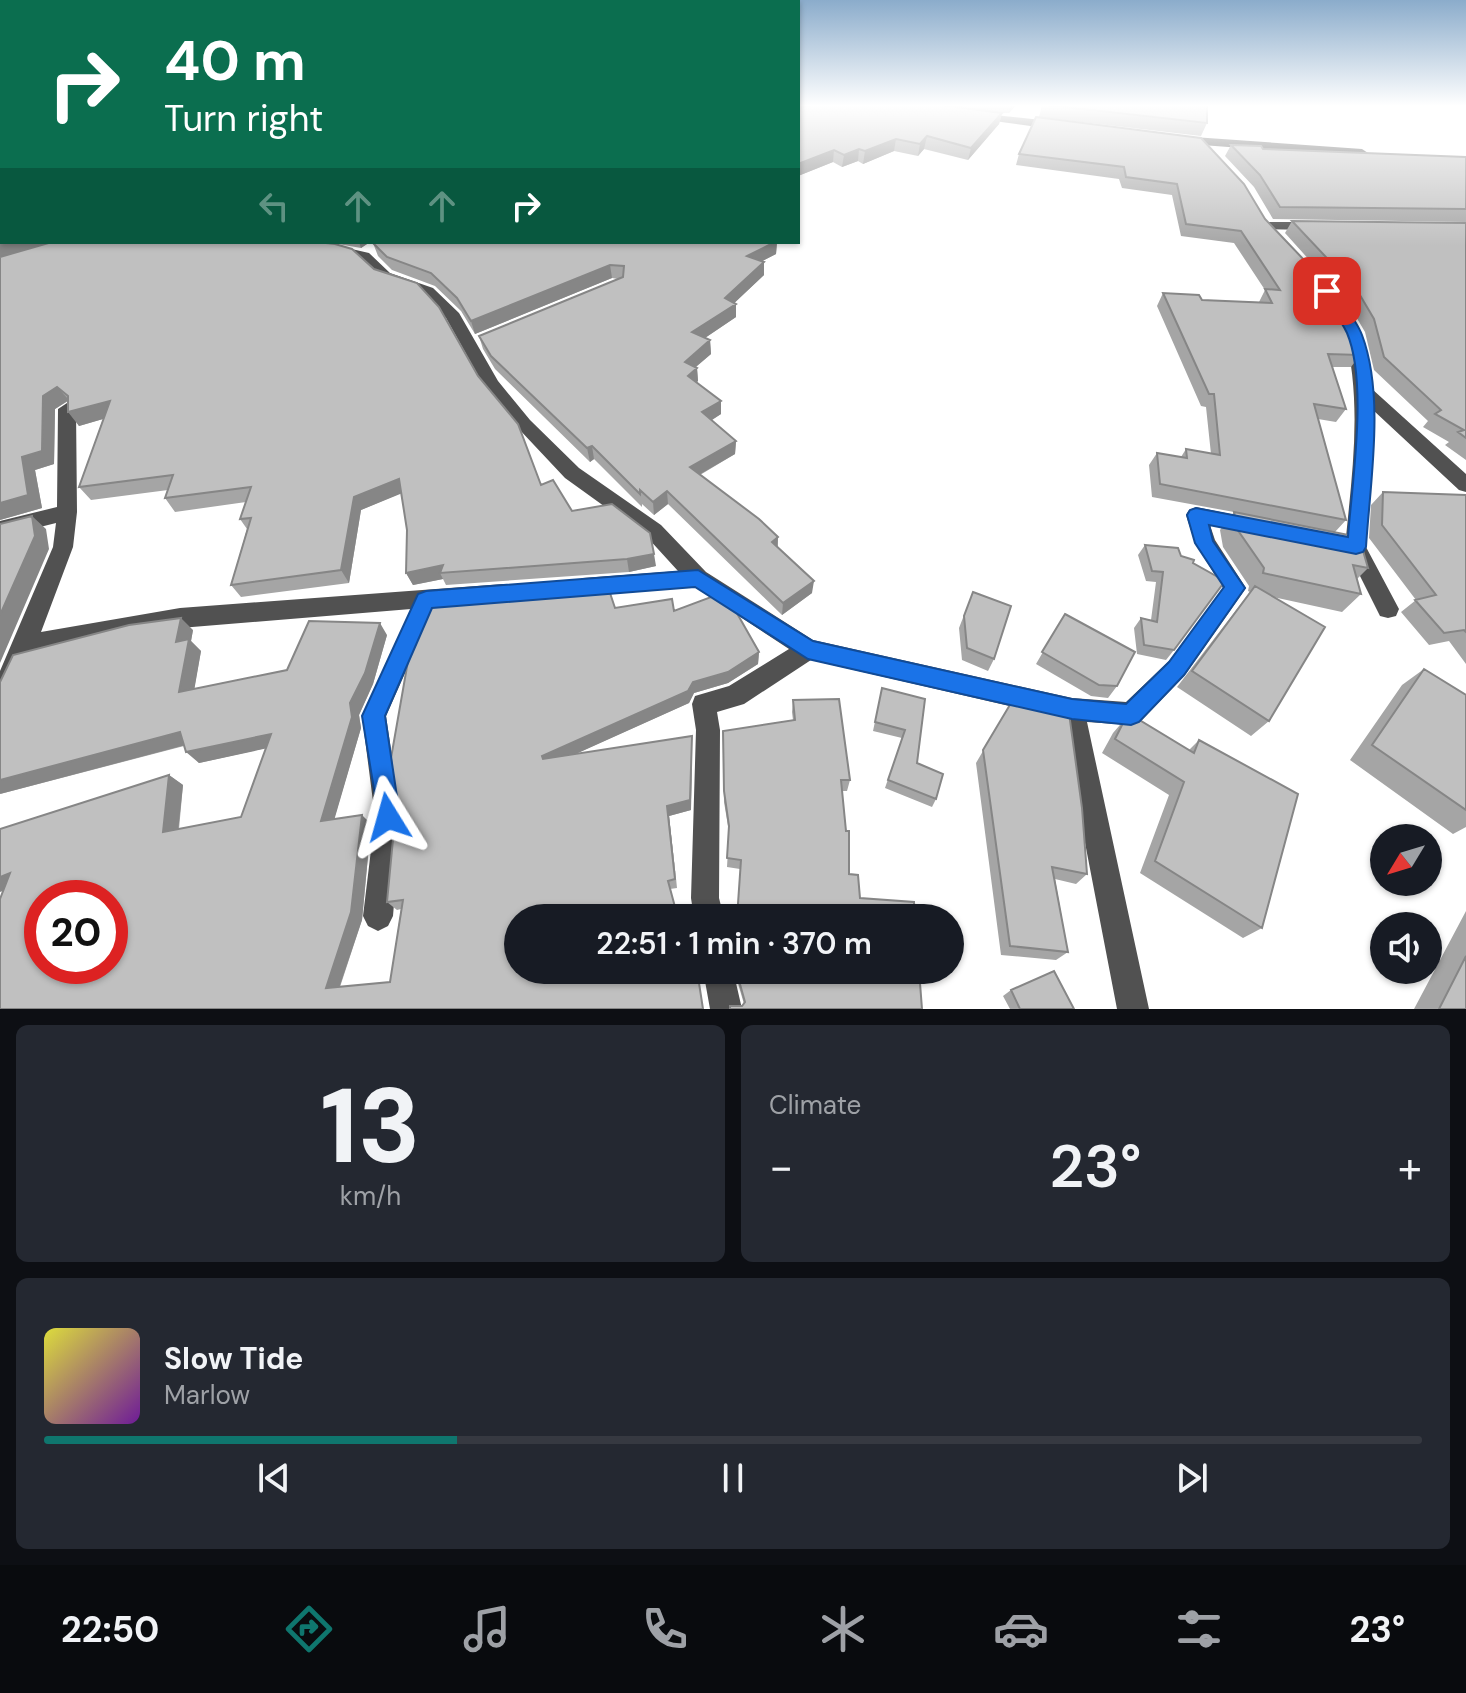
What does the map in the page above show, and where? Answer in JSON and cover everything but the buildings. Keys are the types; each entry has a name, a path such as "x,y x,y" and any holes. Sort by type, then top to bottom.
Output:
{"street":[{"path":"1209,152 1219,163"},
{"path":"1343,152 1373,154"},
{"path":"1253,203 1266,226 1280,242"},
{"path":"1266,226 1327,226"},
{"path":"315,249 369,253 385,276 428,291 477,344 491,384 572,473 654,531 698,578 808,649 1072,709 1131,714 1177,668 1235,588 1205,543 1196,515 1269,530"},
{"path":"1340,312 1354,333 1362,367 1365,430 1356,547 1388,609"},
{"path":"1361,389 1466,485"},
{"path":"0,695 25,645 63,547 67,512 67,409"},
{"path":"0,529 67,512"},
{"path":"1313,538 1356,547"},
{"path":"567,589 698,578"},
{"path":"25,645 180,618 522,592"},
{"path":"378,916 388,817 374,716 426,600"},
{"path":"706,904 708,730 704,704 735,696 808,649"},
{"path":"1072,709 1133,1009"},
{"path":"721,984 726,1009"}],"route":[{"path":"388,817 374,716 426,600 698,578 808,649 1072,709 1131,714 1177,668 1235,588 1205,543 1196,515 1356,547 1365,430 1362,367 1354,333 1327,291"}]}
